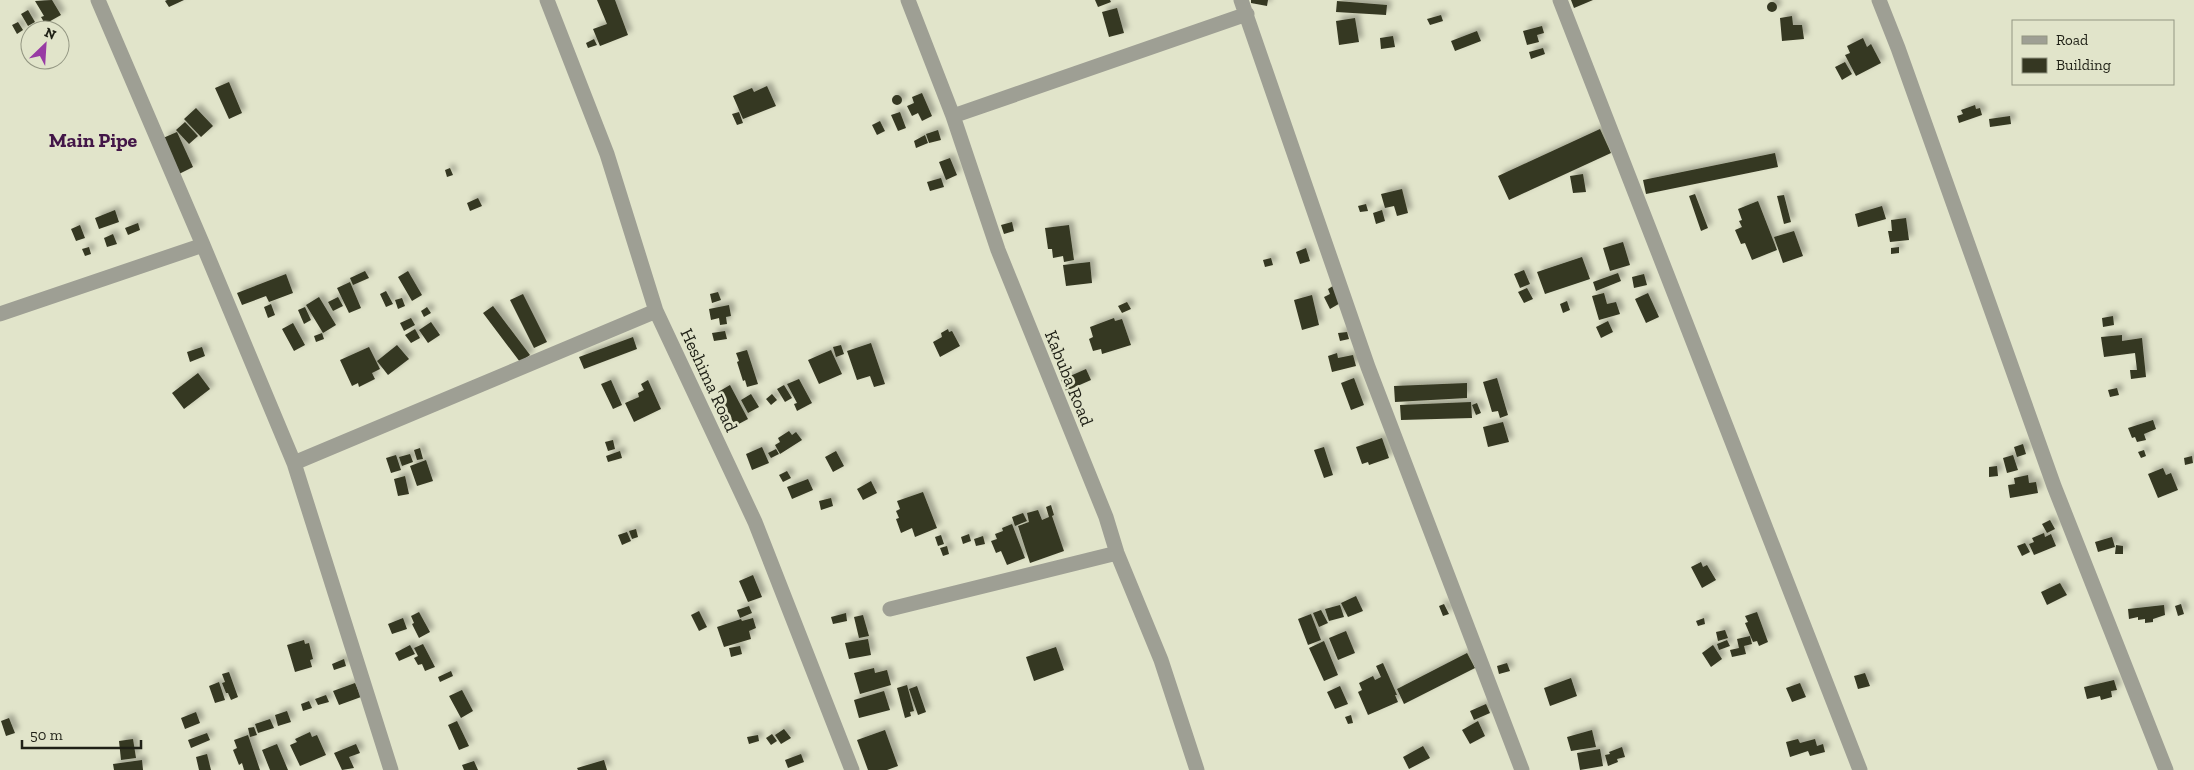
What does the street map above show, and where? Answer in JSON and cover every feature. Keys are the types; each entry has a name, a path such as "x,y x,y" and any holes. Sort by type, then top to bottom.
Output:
{"street":[{"path":"98,0 294,463 391,770"},
{"name":"Heshima Road","path":"547,0 607,154 656,310 755,522 852,770"},
{"name":"Kabuba Road","path":"908,0 953,116 998,250 1106,517 1117,553 1161,660 1197,770"},
{"path":"1560,0 1860,770"},
{"path":"1879,0 1898,48 2054,486 2166,770"},
{"path":"953,116 1244,7 1368,367 1522,770"},
{"path":"0,314 203,245"},
{"path":"294,463 656,310"},
{"path":"890,609 1117,553"}],"building":[{"path":"52,0 61,15 52,20 43,20 41,17 44,16 35,1"},
{"path":"167,0 184,0 169,7 165,1"},
{"path":"597,0 615,0 628,35 600,46 593,29 607,24"},
{"path":"1095,0 1110,0 1111,2 1098,7"},
{"path":"1251,0 1268,0 1267,6 1251,3"},
{"path":"1571,0 1593,0 1574,8"},
{"path":"1337,1 1387,5 1386,15 1336,12"},
{"path":"1770,2 1774,2 1777,7 1776,11 1770,12 1767,9 1767,5"},
{"path":"1117,8 1124,33 1109,37 1102,12"},
{"path":"28,10 34,20 24,20 21,14"},
{"path":"1441,15 1443,21 1430,25 1427,19"},
{"path":"1792,16 1793,25 1802,25 1804,39 1782,41 1780,18"},
{"path":"1355,18 1359,42 1339,45 1336,21"},
{"path":"18,22 20,32 17,34 12,25"},
{"path":"1542,26 1544,33 1537,35 1539,42 1527,45 1523,31"},
{"path":"1477,31 1481,41 1455,51 1451,41"},
{"path":"1393,36 1395,47 1381,49 1380,38"},
{"path":"1863,38 1867,47 1871,44 1881,63 1856,76 1845,55 1850,53 1847,46"},
{"path":"594,39 597,45 588,48 586,43"},
{"path":"1543,48 1545,54 1531,59 1529,52"},
{"path":"1845,62 1852,74 1842,80 1835,67"},
{"path":"229,82 242,113 229,119 215,88"},
{"path":"767,86 776,106 743,119 733,96 752,88 754,92"},
{"path":"922,93 932,116 922,121 918,113 912,116 907,106 914,103 912,97"},
{"path":"895,95 899,95 902,100 901,104 895,105 892,102 892,98"},
{"path":"1975,105 1976,109 1980,108 1982,115 1959,123 1957,116 1963,114 1961,110"},
{"path":"196,108 213,126 201,137 184,119"},
{"path":"739,112 743,123 737,125 732,114"},
{"path":"900,112 906,128 898,131 891,115"},
{"path":"2010,116 2011,124 1990,127 1989,119"},
{"path":"880,121 885,131 877,135 872,125"},
{"path":"185,122 198,136 189,144 176,130"},
{"path":"1600,129 1611,153 1509,200 1498,176"},
{"path":"938,130 941,140 929,143 926,134"},
{"path":"177,132 193,167 179,174 163,138"},
{"path":"925,135 928,143 916,148 914,141"},
{"path":"1775,153 1778,167 1646,194 1643,180"},
{"path":"950,158 957,175 946,180 939,162"},
{"path":"450,168 453,175 447,177 445,170"},
{"path":"1583,174 1586,192 1573,193 1570,176"},
{"path":"941,178 944,187 930,191 927,182"},
{"path":"1402,189 1408,213 1397,216 1394,206 1385,208 1381,194"},
{"path":"1695,194 1708,228 1701,231 1689,196"},
{"path":"1784,195 1791,222 1784,224 1777,196"},
{"path":"478,198 482,206 470,211 467,203"},
{"path":"1758,201 1777,250 1752,260 1745,243 1741,244 1735,230 1742,227 1739,221 1742,220 1738,209"},
{"path":"1366,204 1368,211 1360,212 1358,206"},
{"path":"1882,206 1886,219 1858,227 1855,214"},
{"path":"115,210 119,222 99,229 95,218"},
{"path":"1382,210 1385,221 1376,224 1373,213"},
{"path":"1906,218 1909,240 1890,242 1888,231 1892,231 1891,220"},
{"path":"1012,222 1014,231 1004,234 1001,225"},
{"path":"138,223 140,230 128,235 125,228"},
{"path":"80,225 85,238 76,241 71,229"},
{"path":"1069,225 1074,260 1064,262 1063,256 1053,258 1052,249 1048,249 1045,228"},
{"path":"1794,231 1803,256 1783,263 1774,237"},
{"path":"113,234 117,244 107,247 104,238"},
{"path":"1623,242 1630,265 1610,271 1603,248"},
{"path":"89,247 91,254 85,256 82,249"},
{"path":"1899,247 1899,253 1891,254 1891,248"},
{"path":"1306,248 1310,261 1300,264 1296,252"},
{"path":"1582,257 1590,279 1545,294 1537,272"},
{"path":"1271,258 1273,265 1265,267 1263,260"},
{"path":"1090,262 1092,283 1066,286 1063,265"},
{"path":"1524,270 1530,284 1520,288 1514,274"},
{"path":"365,271 369,278 353,285 350,278"},
{"path":"408,271 422,295 412,301 398,277"},
{"path":"1618,273 1621,281 1596,291 1593,282"},
{"path":"286,274 293,293 269,302 266,296 242,305 237,293"},
{"path":"1644,274 1647,285 1634,288 1632,277"},
{"path":"350,282 361,308 349,313 337,288"},
{"path":"1333,286 1342,302 1330,309 1324,297 1330,294 1328,289"},
{"path":"1527,288 1533,299 1524,303 1518,292"},
{"path":"386,291 393,304 386,307 380,294"},
{"path":"718,292 721,300 712,303 710,294"},
{"path":"1604,293 1607,304 1616,302 1620,314 1599,320 1592,296"},
{"path":"1648,293 1659,317 1646,323 1635,299"},
{"path":"523,294 547,342 534,348 510,300"},
{"path":"1312,295 1319,325 1302,330 1294,300"},
{"path":"319,297 336,325 323,333 306,305"},
{"path":"338,297 343,306 333,311 328,302"},
{"path":"402,298 405,306 398,309 395,300"},
{"path":"1567,301 1570,310 1563,313 1560,304"},
{"path":"1127,302 1131,309 1122,313 1118,306"},
{"path":"271,304 275,315 268,318 264,307"},
{"path":"729,305 731,316 726,317 727,324 720,325 719,318 711,320 709,309"},
{"path":"493,306 530,355 520,362 483,313"},
{"path":"305,307 311,320 304,324 298,310"},
{"path":"427,307 431,313 424,317 421,311"},
{"path":"2113,316 2114,325 2103,327 2102,318"},
{"path":"411,318 415,325 404,331 400,323"},
{"path":"1114,318 1115,321 1122,319 1131,345 1102,354 1101,349 1093,351 1089,339 1093,337 1090,327"},
{"path":"1608,321 1613,332 1601,338 1596,327"},
{"path":"431,322 440,335 428,343 419,330"},
{"path":"293,323 305,345 294,351 282,329"},
{"path":"415,329 420,338 411,343 405,335"},
{"path":"948,329 949,332 952,331 960,346 940,357 933,342 942,337 941,333"},
{"path":"725,331 727,339 714,341 712,333"},
{"path":"1347,332 1349,339 1340,341 1338,333"},
{"path":"322,333 324,339 316,342 314,336"},
{"path":"2122,335 2122,341 2142,338 2146,377 2131,379 2130,370 2137,370 2135,353 2104,357 2101,337"},
{"path":"633,337 637,349 584,369 579,357"},
{"path":"871,343 885,384 874,387 870,376 857,380 847,351"},
{"path":"397,345 409,359 388,375 377,361"},
{"path":"841,345 844,354 836,357 833,347"},
{"path":"202,347 205,356 190,362 187,352"},
{"path":"369,347 380,369 372,373 375,379 359,387 358,383 352,386 340,360"},
{"path":"747,350 758,384 747,387 745,380 743,381 736,353"},
{"path":"831,350 842,374 819,384 808,360"},
{"path":"1337,353 1338,358 1353,355 1356,366 1332,372 1328,356"},
{"path":"1086,369 1091,380 1066,391 1061,380"},
{"path":"198,373 210,389 184,409 172,393"},
{"path":"1354,378 1364,405 1351,410 1341,383"},
{"path":"1497,378 1508,415 1500,418 1498,411 1492,412 1483,382"},
{"path":"799,379 812,403 797,411 794,404 797,403 787,384"},
{"path":"611,380 622,405 613,409 601,384"},
{"path":"648,380 661,409 634,422 625,403 639,397 638,393 644,390 641,384"},
{"path":"1467,383 1467,398 1395,402 1394,386"},
{"path":"730,385 748,419 735,426 718,392"},
{"path":"784,385 792,398 785,402 777,389"},
{"path":"2117,388 2119,395 2110,397 2108,390"},
{"path":"751,394 759,407 748,413 741,400"},
{"path":"772,394 777,400 771,405 766,399"},
{"path":"1471,402 1472,418 1401,420 1400,405"},
{"path":"1477,403 1481,413 1476,415 1472,405"},
{"path":"2153,420 2156,429 2144,434 2146,440 2137,442 2135,437 2132,438 2128,428"},
{"path":"1503,422 1509,442 1488,447 1483,427"},
{"path":"789,431 792,435 796,432 802,440 780,454 775,445 780,442 778,438"},
{"path":"1382,438 1389,458 1369,465 1368,462 1362,464 1356,447"},
{"path":"613,440 615,449 608,451 605,442"},
{"path":"2023,444 2026,454 2017,457 2014,447"},
{"path":"762,447 769,463 752,470 746,454"},
{"path":"1324,447 1333,475 1324,478 1314,450"},
{"path":"420,448 423,459 417,460 414,450"},
{"path":"776,449 779,454 771,458 768,453"},
{"path":"2144,450 2146,456 2141,458 2138,452"},
{"path":"620,451 622,458 608,462 606,456"},
{"path":"836,451 844,466 833,472 825,457"},
{"path":"410,454 413,462 402,466 399,457"},
{"path":"396,455 401,470 391,473 386,458"},
{"path":"2013,455 2018,470 2007,473 2003,458"},
{"path":"2192,456 2193,463 2185,465 2184,458"},
{"path":"426,460 433,481 417,486 410,466"},
{"path":"1997,466 1998,476 1989,477 1989,467"},
{"path":"2163,468 2166,475 2171,473 2178,490 2158,498 2148,474"},
{"path":"787,471 791,478 783,482 779,475"},
{"path":"2028,475 2029,483 2036,482 2038,493 2010,498 2008,485 2015,484 2014,478"},
{"path":"405,476 409,494 398,496 394,479"},
{"path":"808,479 813,490 792,499 787,487"},
{"path":"871,481 877,493 863,500 857,489"},
{"path":"923,492 937,528 915,537 912,528 901,533 896,519 899,518 896,511 900,509 897,501"},
{"path":"831,498 833,506 821,510 819,501"},
{"path":"1051,505 1054,515 1052,516 1064,551 1030,563 1018,526 1029,522 1027,513 1038,510 1042,520 1049,517 1046,507"},
{"path":"1023,513 1027,521 1015,526 1012,517"},
{"path":"2050,520 2055,529 2047,533 2042,524"},
{"path":"1012,524 1025,558 1007,565 1001,551 996,553 991,541 997,539 995,534 1003,531 1002,528"},
{"path":"636,529 638,537 632,539 629,531"},
{"path":"627,532 631,541 622,545 618,535"},
{"path":"2044,533 2045,537 2051,534 2056,546 2034,555 2029,544 2034,542 2032,538"},
{"path":"969,534 971,541 963,544 961,537"},
{"path":"941,535 944,544 938,546 935,537"},
{"path":"983,536 985,544 976,546 974,539"},
{"path":"2112,537 2115,547 2098,552 2095,542"},
{"path":"2025,543 2030,552 2022,556 2017,546"},
{"path":"2116,545 2123,546 2123,554 2115,554"},
{"path":"947,546 949,554 943,556 940,548"},
{"path":"1701,562 1703,567 1707,565 1716,580 1702,588 1691,567"},
{"path":"753,575 762,597 748,602 739,581"},
{"path":"2060,583 2067,595 2047,605 2041,592"},
{"path":"1356,596 1363,611 1348,617 1341,603"},
{"path":"1444,604 1449,614 1443,616 1439,606"},
{"path":"2181,604 2184,614 2178,616 2175,606"},
{"path":"1340,605 1344,617 1329,621 1325,609"},
{"path":"2164,605 2165,615 2153,619 2153,622 2145,623 2145,619 2138,620 2138,617 2129,619 2128,609"},
{"path":"749,606 752,613 740,618 737,610"},
{"path":"1321,610 1328,623 1319,627 1313,613"},
{"path":"699,611 707,627 699,631 691,615"},
{"path":"419,612 430,632 419,638 412,624 414,623 411,616"},
{"path":"1757,612 1768,642 1759,646 1757,641 1753,642 1745,623 1748,622 1745,616"},
{"path":"846,613 847,621 833,624 831,617"},
{"path":"1311,614 1321,640 1308,645 1298,619"},
{"path":"863,615 869,636 859,638 854,617"},
{"path":"403,618 407,629 392,634 388,624"},
{"path":"753,618 756,628 749,631 751,639 724,647 717,627 741,619 742,621"},
{"path":"1704,618 1705,624 1698,626 1696,621"},
{"path":"1725,630 1728,638 1718,641 1716,632"},
{"path":"1346,631 1355,653 1338,660 1329,638"},
{"path":"1750,636 1752,644 1744,646 1746,654 1732,657 1730,650 1739,648 1737,639"},
{"path":"868,639 871,655 849,659 845,643"},
{"path":"304,640 305,644 309,643 313,659 310,660 312,667 295,672 287,645"},
{"path":"1727,640 1730,646 1719,650 1717,644"},
{"path":"1324,641 1338,675 1324,681 1309,648"},
{"path":"423,644 435,667 425,671 422,664 418,665 414,658 418,656 414,648"},
{"path":"410,645 415,654 399,661 395,653"},
{"path":"1713,645 1722,659 1711,667 1702,653"},
{"path":"740,646 742,654 731,657 729,648"},
{"path":"1056,647 1064,670 1034,681 1026,657"},
{"path":"1467,653 1475,668 1404,704 1397,689"},
{"path":"344,659 346,666 334,670 332,664"},
{"path":"1383,663 1397,695 1395,695 1398,702 1368,715 1358,692 1362,690 1359,683 1373,676 1375,680 1381,677 1376,666"},
{"path":"1507,663 1510,671 1499,674 1497,666"},
{"path":"874,668 875,673 887,670 891,685 860,694 854,673"},
{"path":"451,671 453,676 440,682 438,677"},
{"path":"229,672 238,697 231,700 222,683 225,682 222,674"},
{"path":"1865,673 1870,686 1858,689 1854,676"},
{"path":"1571,678 1577,696 1550,706 1544,688"},
{"path":"2114,680 2117,690 2111,691 2112,697 2101,700 2100,696 2087,699 2084,687"},
{"path":"219,682 225,700 215,703 209,686"},
{"path":"355,683 361,697 339,705 333,691"},
{"path":"1800,683 1806,697 1792,702 1786,688"},
{"path":"907,685 914,711 910,712 911,716 905,718 897,688"},
{"path":"917,686 926,712 918,715 909,689"},
{"path":"1340,686 1348,704 1335,709 1327,692"},
{"path":"462,690 473,711 461,718 449,696"},
{"path":"884,691 890,710 859,718 854,700"},
{"path":"326,695 329,702 318,705 315,699"},
{"path":"309,701 312,708 303,711 301,704"},
{"path":"1486,704 1490,713 1474,720 1470,711"},
{"path":"287,711 291,722 278,726 275,715"},
{"path":"196,712 200,723 185,729 181,718"},
{"path":"1351,715 1353,723 1348,724 1345,717"},
{"path":"9,718 15,733 6,736 1,721"},
{"path":"270,719 274,728 258,733 255,724"},
{"path":"457,721 469,746 459,750 448,725"},
{"path":"1478,721 1485,736 1470,744 1462,730"},
{"path":"254,727 257,735 250,737 248,728"},
{"path":"784,729 791,738 781,744 775,735"},
{"path":"885,730 898,766 887,770 868,770 857,740"},
{"path":"1592,730 1596,747 1571,751 1567,737"},
{"path":"310,732 312,737 317,735 326,755 300,766 290,745 297,742 295,739"},
{"path":"207,733 210,740 191,748 188,740"},
{"path":"772,734 777,741 771,745 766,738"},
{"path":"248,735 260,770 244,770 242,763 239,765 233,750 237,748 234,740"},
{"path":"758,735 759,741 749,744 747,737"},
{"path":"133,739 136,758 121,760 119,741"},
{"path":"1798,739 1800,743 1815,739 1817,746 1823,744 1825,752 1810,756 1808,751 1790,757 1786,742"},
{"path":"277,744 288,770 270,770 262,750"},
{"path":"356,744 360,753 349,757 354,768 342,770 334,753"},
{"path":"1423,746 1430,758 1409,769 1403,757"},
{"path":"1622,747 1625,757 1617,759 1618,762 1608,766 1605,755"},
{"path":"1600,749 1603,766 1580,770 1577,753"},
{"path":"207,754 211,770 199,770 196,757"},
{"path":"801,754 804,762 788,768 785,760"},
{"path":"142,760 143,770 114,770 113,764"},
{"path":"604,760 607,770 578,770 577,768"},
{"path":"474,761 478,770 464,770 462,765"}],"district":[{"name":"Main Pipe","path":"93,140"}]}
